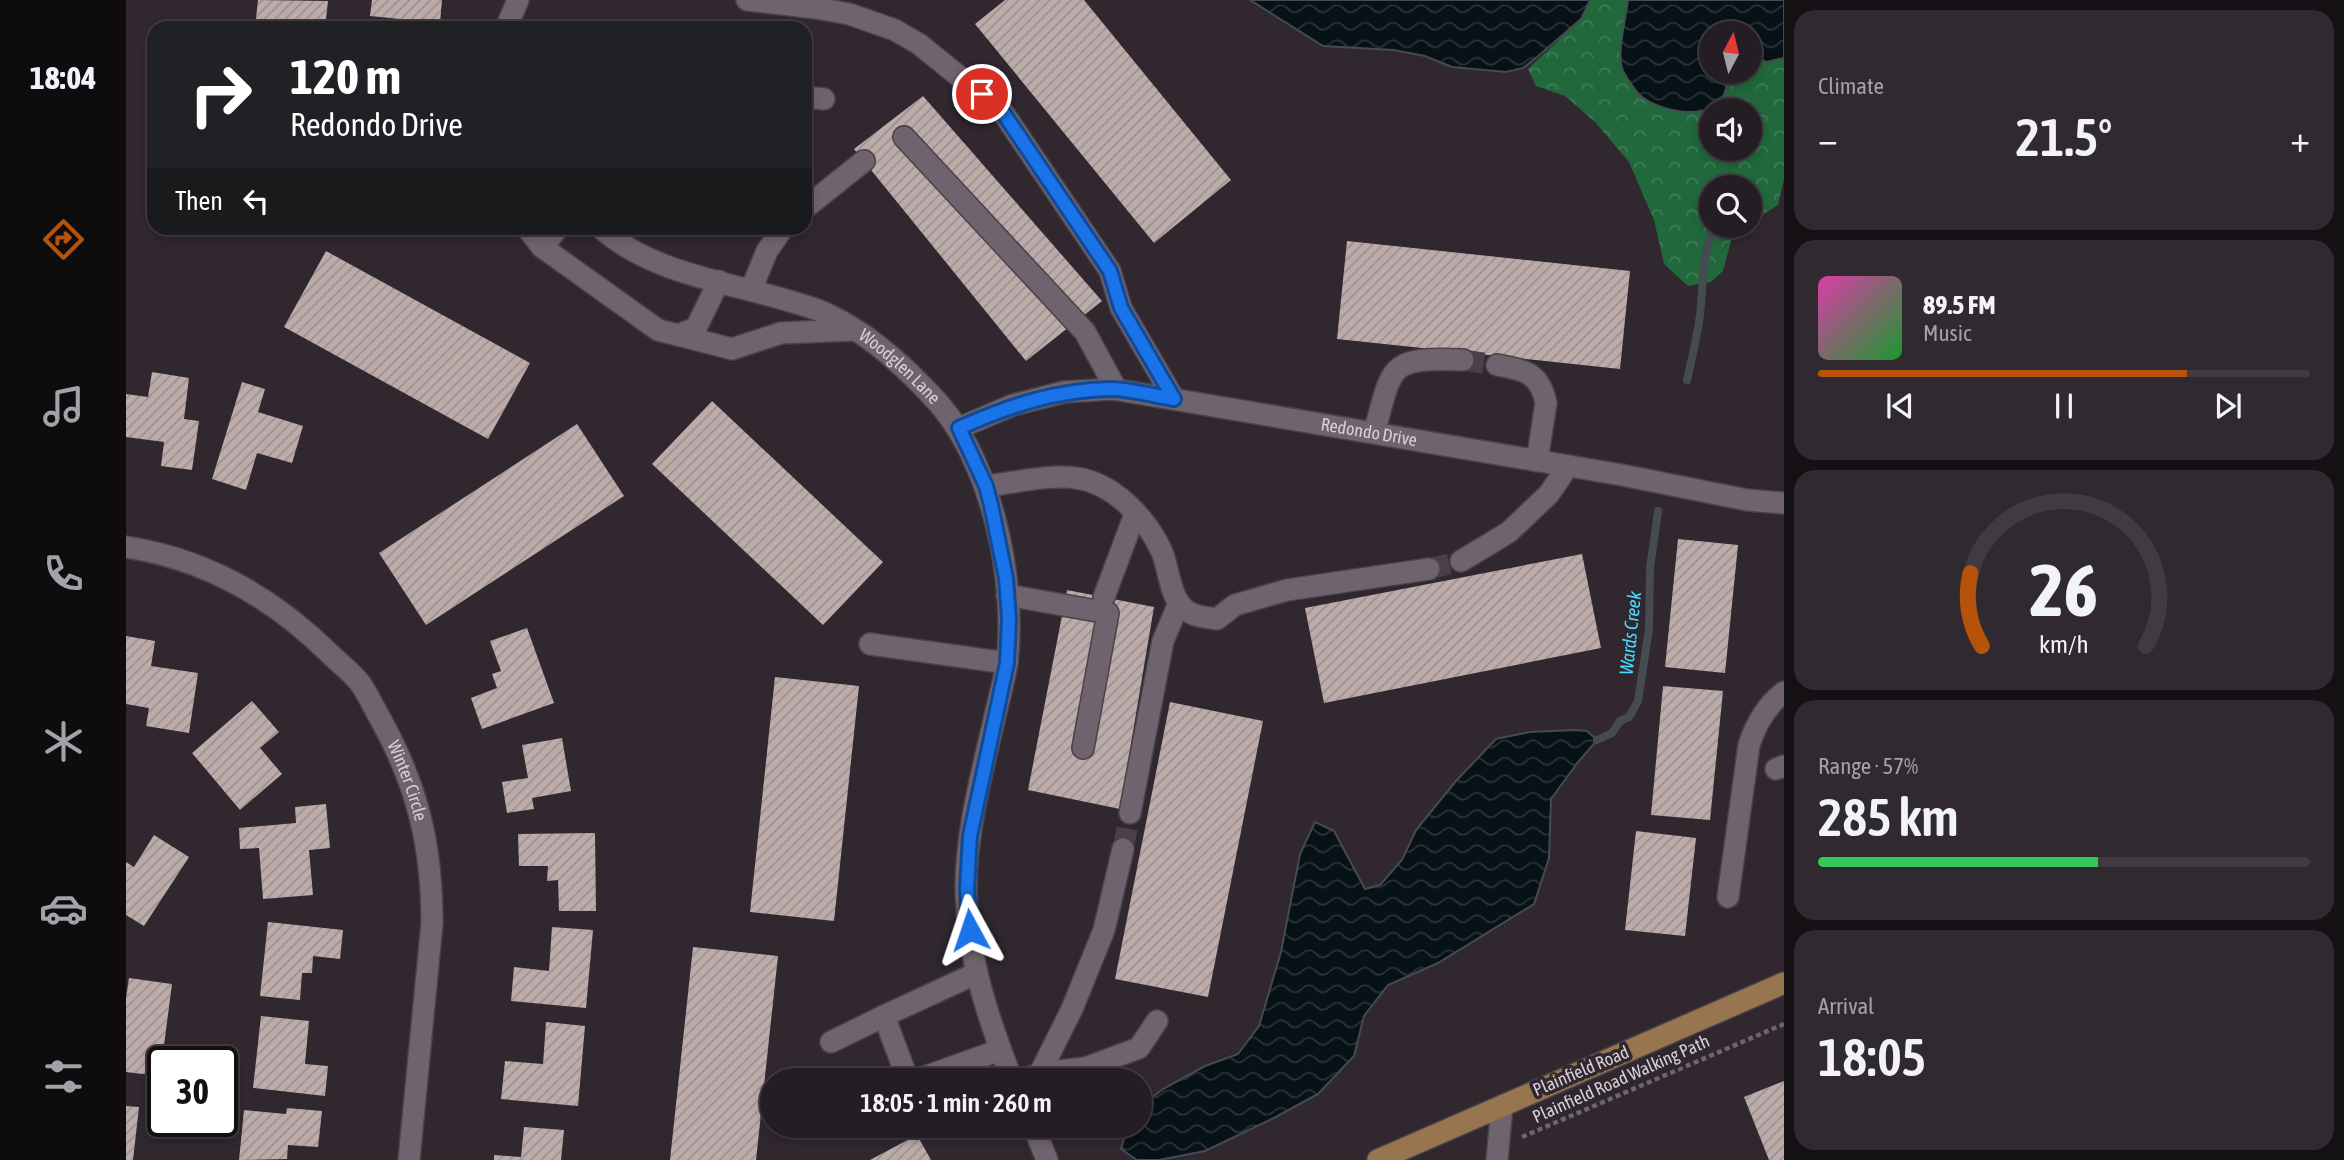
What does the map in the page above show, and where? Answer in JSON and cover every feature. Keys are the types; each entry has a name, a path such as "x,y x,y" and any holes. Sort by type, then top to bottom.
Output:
{"main road":[{"name":"Plainfield Road","path":"1378,1160 1784,983"}],"street":[{"path":"509,21 518,0"},
{"path":"747,0 849,14 895,30 919,44 1002,111 1110,271 1121,308 1174,399"},
{"path":"904,137 1085,332 1116,390"},
{"path":"812,202 864,161"},
{"path":"533,235 542,247 658,330 732,349 781,334 855,330"},
{"path":"542,247 552,235"},
{"name":"Woodglen Lane","path":"609,235 644,256 828,314 880,348 925,389 959,428 986,486 1004,564 1007,595 1007,663 970,836 967,889 972,950 977,973 986,1012 1007,1068"},
{"path":"751,290 767,251 778,235"},
{"path":"678,335 696,328 719,281"},
{"path":"1374,433 1387,387 1404,363 1463,360"},
{"path":"1497,365 1531,374 1544,394 1546,403 1537,461"},
{"name":"Redondo Drive","path":"959,428 1013,405 1064,392 1116,390 1568,466 1747,500 1784,503"},
{"path":"1461,561 1509,532 1549,494 1568,466"},
{"path":"986,486 1040,479 1077,478 1113,491 1145,524 1161,552 1179,603 1195,616 1217,619 1235,605 1287,590 1429,569"},
{"path":"1104,597 1135,514"},
{"name":"Winter Circle","path":"126,547 213,572 254,593 285,614 360,684 396,748 411,781 422,820 432,884 432,923 409,1160"},
{"path":"1007,595 1108,613 1083,748"},
{"path":"1130,813 1163,641 1179,603"},
{"path":"870,644 1007,663"},
{"path":"1728,897 1749,745 1755,724 1784,692"},
{"path":"1037,1068 1073,1009 1104,930 1123,849"},
{"path":"831,1042 977,973"},
{"path":"884,1016 904,1068"},
{"path":"1085,1068 1139,1048 1157,1021"},
{"path":"950,1068 1000,1050"},
{"path":"1497,1154 1502,1106"},
{"path":"1038,1138 1047,1160"}],"path":[{"name":"Plainfield Road Walking Path","path":"1497,1154 1784,1024"}],"green space":[{"path":"1590,0 1784,0 1784,179 1778,205 1762,215 1762,175 1699,175 1699,238 1734,238 1723,271 1711,282 1688,286 1664,264 1654,220 1629,162 1595,122 1565,96 1536,86 1528,69 1581,19"}],"water":[{"path":"1250,0 1590,0 1581,19 1537,57 1523,68 1506,72 1452,67 1425,56 1394,50 1323,46"},
{"path":"1628,0 1784,0 1784,58 1766,62 1762,60 1762,21 1699,21 1699,84 1725,84 1726,88 1722,98 1699,98 1699,111 1676,111 1651,103 1642,97 1623,71 1621,46"},
{"path":"1587,731 1597,740 1551,799 1549,858 1534,904 1438,963 1388,985 1364,1016 1354,1056 1318,1094 1205,1151 1159,1160 1137,1160 1121,1149 1124,1138 1152,1138 1152,1098 1205,1066 1238,1054 1259,1026 1281,952 1300,854 1315,822 1334,831 1365,889 1380,885 1402,860 1416,830 1456,781 1496,739 1530,732"}],"building":[{"path":"258,0 328,1 326,21 256,21"},
{"path":"372,0 442,0 440,21 370,16"},
{"path":"1005,0 1084,0 1231,180 1154,243 975,24"},
{"path":"923,96 1102,301 1026,361 854,149"},
{"path":"1347,241 1630,271 1620,369 1337,339"},
{"path":"326,251 530,363 488,439 284,327"},
{"path":"152,372 189,378 184,419 199,421 192,470 161,466 164,442 126,437 126,394 148,397"},
{"path":"242,382 265,389 258,412 303,426 292,463 257,453 246,490 212,479"},
{"path":"712,401 883,562 823,625 652,464"},
{"path":"577,424 624,496 426,625 379,553"},
{"path":"1678,539 1738,545 1725,673 1665,667"},
{"path":"1582,554 1601,648 1324,703 1305,608"},
{"path":"1067,590 1154,607 1120,809 1028,790"},
{"path":"527,628 554,703 482,729 471,698 497,688 492,674 501,671 490,641"},
{"path":"126,636 155,641 151,666 198,673 189,733 146,726 149,708 126,704"},
{"path":"775,677 859,686 834,921 750,912"},
{"path":"1663,686 1723,691 1710,820 1651,815"},
{"path":"252,701 279,732 260,748 282,774 240,810 192,753"},
{"path":"1170,702 1263,721 1208,997 1115,979"},
{"path":"562,738 571,791 532,798 534,809 507,813 502,782 528,778 522,745"},
{"path":"326,804 330,848 309,850 313,895 263,899 259,848 240,849 239,828 296,823 295,807"},
{"path":"1636,831 1696,838 1685,936 1625,930"},
{"path":"595,833 596,911 559,911 558,880 547,881 548,866 519,866 518,834"},
{"path":"154,835 189,857 144,926 126,915 126,862 134,867"},
{"path":"268,922 343,930 340,959 313,956 312,973 302,973 300,1000 260,996"},
{"path":"552,927 593,930 586,1008 511,1001 514,967 549,971"},
{"path":"693,947 778,956 766,1068 760,1068 760,1123 756,1160 670,1160"},
{"path":"129,978 172,984 164,1046 147,1046 147,1074 126,1072 126,998"},
{"path":"261,1016 309,1021 305,1064 328,1066 325,1096 253,1088"},
{"path":"546,1022 585,1026 578,1106 501,1099 505,1061 543,1064"},
{"path":"1784,1081 1784,1160 1769,1160 1744,1097"},
{"path":"126,1106 139,1107 133,1160 126,1160"},
{"path":"287,1108 322,1111 318,1147 288,1145 287,1159 239,1160 244,1110 286,1114"},
{"path":"524,1127 564,1130 561,1160 494,1160 494,1155 521,1157"},
{"path":"911,1138 919,1138 931,1160 870,1160"}],"waterway":[{"name":"Wards Creek","path":"1687,380 1700,315 1705,258 1711,238"},
{"name":"Wards Creek","path":"1597,740 1612,733 1620,721 1629,717 1638,701 1649,629 1650,568 1658,511"}],"tunnel":[{"path":"1463,360 1497,365"},
{"path":"1429,569 1461,561"},
{"path":"1123,849 1130,813"}],"route":[{"path":"970,930 967,889 970,836 1007,663 1009,619 1006,578 991,505 986,486 959,428 1013,405 1064,392 1113,389 1174,399 1121,308 1110,271 1002,111 982,94"}]}
